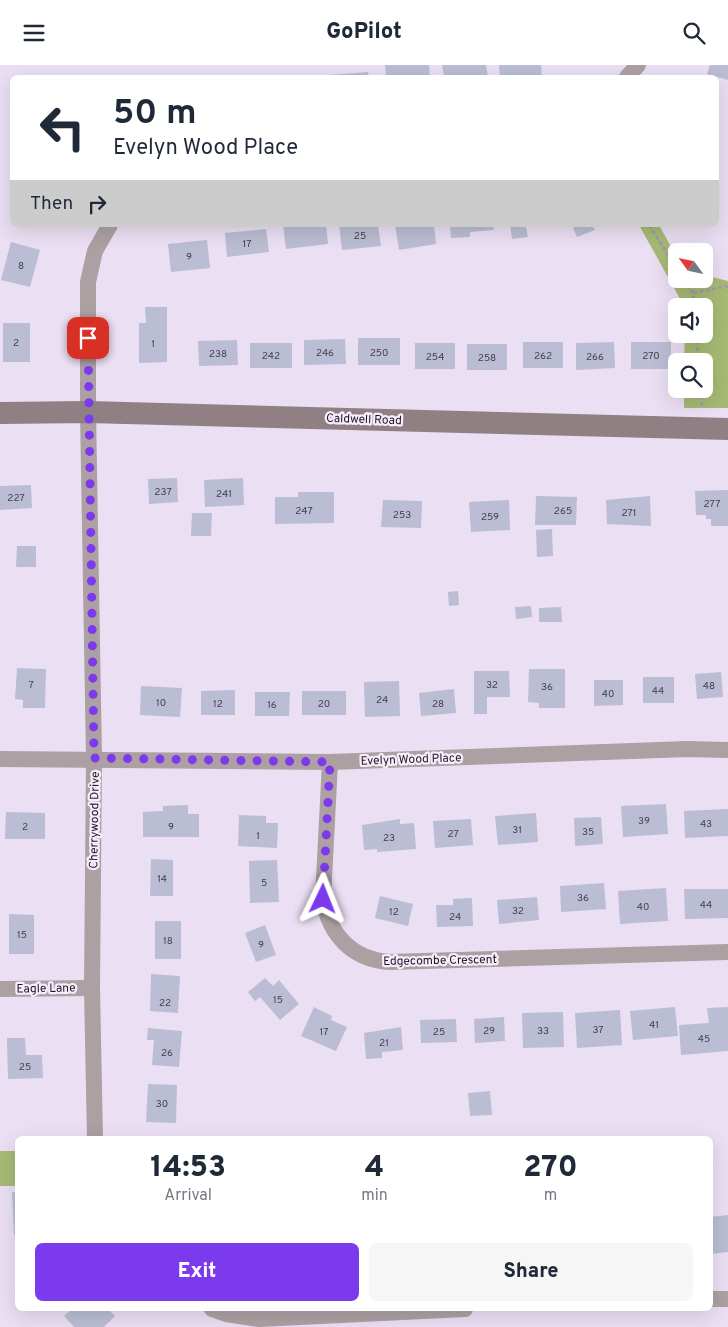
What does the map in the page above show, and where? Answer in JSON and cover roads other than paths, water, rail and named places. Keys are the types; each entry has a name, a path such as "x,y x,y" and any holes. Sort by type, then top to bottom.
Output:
{"street":[{"path":"630,75 638,65"},
{"name":"Cherrywood Drive","path":"95,1136 92,988 94,758 88,412 88,282 95,251 109,227"},
{"name":"Caldwell Road","path":"0,413 88,412 728,429"},
{"name":"Evelyn Wood Place","path":"0,759 94,758 330,762 687,749 728,750"},
{"name":"Edgecombe Crescent","path":"330,762 323,899 327,917 338,937 352,950 364,957 389,963 728,952"},
{"name":"Eagle Lane","path":"0,989 92,988"},
{"path":"713,1299 728,1299"},
{"path":"221,1311 259,1319 425,1311"}]}
